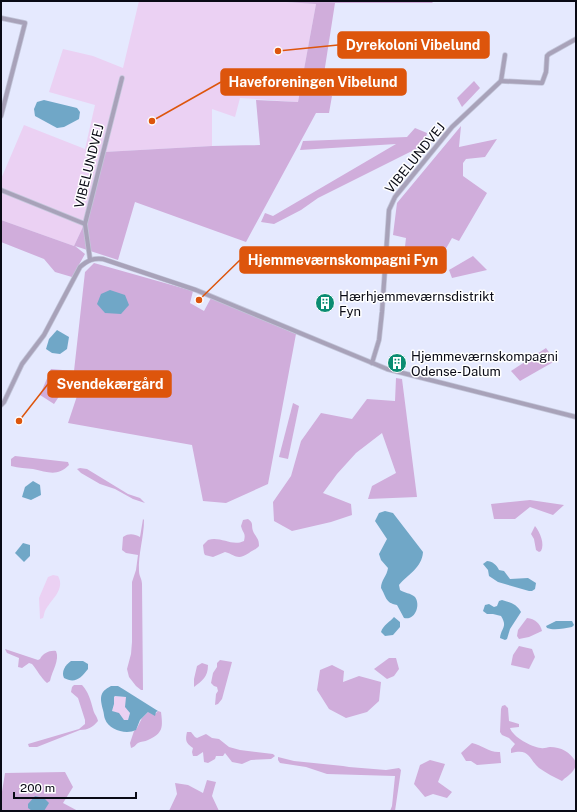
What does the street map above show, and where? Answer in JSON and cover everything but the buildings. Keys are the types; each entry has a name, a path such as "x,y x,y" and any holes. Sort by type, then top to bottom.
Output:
{"street":[{"path":"1,18 25,22 1,115"},
{"path":"505,55 501,81 542,83 546,72 548,54 576,39"},
{"name":"VIBELUNDVEJ","path":"90,259 85,224 122,78"},
{"name":"VIBELUNDVEJ","path":"372,363 381,326 389,210 391,204 395,197 452,127 501,81"},
{"path":"1,190 85,224"},
{"path":"1,405 4,402 22,364 44,335 80,267 90,259 96,258 196,290 372,363 408,375 576,417"}],"shaded area":[{"path":"139,1 271,1 316,4 298,102 240,98 235,117 212,109 212,146 104,152 88,216 74,246 1,220 1,179 24,125 85,149 95,105 49,92 63,49 93,56 123,68"},
{"path":"271,1 434,1 432,3 335,3 321,93 332,96 329,113 316,113 246,242 135,202 118,260 75,246 85,254 72,277 55,272 44,259 1,242 1,220 74,246 88,216 104,152 260,145 256,100 298,102 316,4"},
{"path":"474,81 480,88 462,107 457,98"},
{"path":"461,126 459,147 497,139 485,157 466,159 463,163 463,176 487,193 459,241 452,238 440,259 404,255 406,238 393,235 397,203"},
{"path":"415,128 427,133 424,145 318,198 301,210 274,224 261,222 265,213 273,216 396,144 300,150 303,141 407,137"},
{"path":"473,256 487,270 452,278 449,270"},
{"path":"94,263 193,291 190,303 204,311 211,298 296,334 268,484 226,503 203,501 192,445 68,423 80,387 64,389 54,404 40,395 51,369 74,371 85,272"},
{"path":"546,348 555,361 520,381 511,371"},
{"path":"396,378 402,379 417,497 368,499 372,486 396,473 382,433 356,453 337,474 323,493 351,504 352,515 331,522 292,531 274,521 273,502 291,476 301,441 321,413 352,419 367,399 395,401"},
{"path":"293,403 299,406 288,459 279,457"},
{"path":"15,456 68,462 69,465 65,469 52,473 20,468 11,466 11,459"},
{"path":"77,469 87,469 128,494 140,498 145,503 133,499 115,489 100,484 81,473"},
{"path":"530,500 564,505 553,515 530,507 515,519 494,519 491,504"},
{"path":"143,519 144,526 139,565 139,573 142,581 143,690 141,690 129,677 127,669 131,654 132,642 132,582 136,570 138,555 126,553 122,550 123,537 132,534 140,537"},
{"path":"248,519 252,523 253,531 258,541 258,547 242,557 237,557 225,552 213,557 205,555 203,545 208,540 217,539 235,543 244,541 245,538 241,526 243,520"},
{"path":"535,526 539,531 542,542 542,548 539,552 536,550 534,539 531,534"},
{"path":"53,575 58,576 60,581 59,590 47,607 43,618 40,619 39,598 48,577"},
{"path":"527,618 537,622 542,631 529,637 519,639 517,636 518,630"},
{"path":"519,646 532,649 535,657 529,669 511,665 513,655"},
{"path":"5,649 38,660 47,652 56,651 57,658 50,681 47,683 32,664 29,663 22,668 18,667 19,658 7,653"},
{"path":"389,658 396,658 399,669 394,676 387,679 374,669"},
{"path":"220,660 232,662 222,699 215,705 216,694 218,691 217,687 211,683 213,673 217,667 217,663"},
{"path":"202,663 208,665 206,676 194,687 197,666"},
{"path":"332,665 344,671 343,682 359,676 381,682 379,701 367,712 346,718 329,709 317,690 320,670"},
{"path":"74,685 82,685 86,690 98,721 88,729 80,730 37,747 29,747 28,744 79,729 85,724 78,698 71,692"},
{"path":"115,696 126,697 126,708 130,713 128,720 124,720 112,711"},
{"path":"505,705 508,708 509,721 519,724 519,727 510,728 518,738 537,747 554,747 561,749 574,758 576,762 575,768 562,781 539,768 525,753 511,753 511,749 515,744 500,732 501,709 502,706"},
{"path":"158,711 161,712 162,726 157,735 147,741 139,742 131,748 130,743 134,731 142,718 148,712 154,715"},
{"path":"187,732 191,732 197,738 206,734 212,738 219,739 229,747 240,750 273,754 275,756 271,759 251,760 242,764 232,762 225,753 223,756 216,756 215,759 208,763 204,762 203,752 197,756 193,756 193,748 187,743 186,740"},
{"path":"472,743 496,752 500,752 501,763 477,765 471,761 466,761 461,753"},
{"path":"278,757 294,761 349,767 386,770 399,768 401,770 395,811 390,811 392,806 395,776 327,774 306,767 280,763"},
{"path":"430,760 445,764 438,782 452,792 447,798 433,794 425,797 414,784 420,765"},
{"path":"65,772 73,787 63,803 78,811 1,811 1,798 5,773"},
{"path":"207,780 216,782 212,796 219,811 169,811 177,794 175,783 188,785 203,793"}],"water":[{"path":"44,100 77,108 80,112 79,119 64,127 57,128 35,116 34,109 37,102"},
{"path":"110,290 125,295 129,305 121,314 105,313 97,304 101,294"},
{"path":"57,330 69,337 67,349 60,354 52,353 46,349 49,339"},
{"path":"33,481 40,485 41,495 31,500 22,497 25,487"},
{"path":"385,511 393,513 423,552 422,558 417,567 399,585 400,590 415,597 417,600 416,612 408,618 404,618 397,605 390,603 386,599 381,588 388,568 381,560 379,554 387,539 375,521 379,513"},
{"path":"23,543 30,545 30,556 24,562 15,553"},
{"path":"487,561 497,566 499,570 504,571 510,579 528,578 536,583 535,589 529,591 498,582 489,576 488,570 483,564"},
{"path":"502,600 515,605 521,612 510,629 507,639 505,640 500,638 504,625 501,616 487,614 483,611 485,605 489,604 494,607 497,606 499,601"},
{"path":"394,617 400,622 400,627 393,635 385,636 381,632 385,625"},
{"path":"556,621 572,621 574,625 572,627 560,629 547,628 546,626"},
{"path":"71,661 83,661 88,664 88,669 75,680 68,680 63,676 64,669"},
{"path":"111,686 118,686 158,711 156,712 155,716 148,712 140,720 136,730 123,732 114,729 105,719 101,702 102,693","holes":["114,697 126,697 125,707 130,713 128,720 124,720 119,713 112,711"]},
{"path":"35,796 44,798 49,803 44,811 32,811 28,808 28,804"}],"place":[{"name":"Dyrekoloni Vibelund","path":"278,51"},
{"name":"Haveforeningen Vibelund","path":"152,121"},
{"name":"Hjemmeværnskompagni Fyn","path":"199,300"},
{"name":"Hærhjemmeværnsdistrikt Fyn","path":"325,303"},
{"name":"Hjemmeværnskompagni Odense-Dalum","path":"397,363"},
{"name":"Svendekærgård","path":"19,421"}]}
